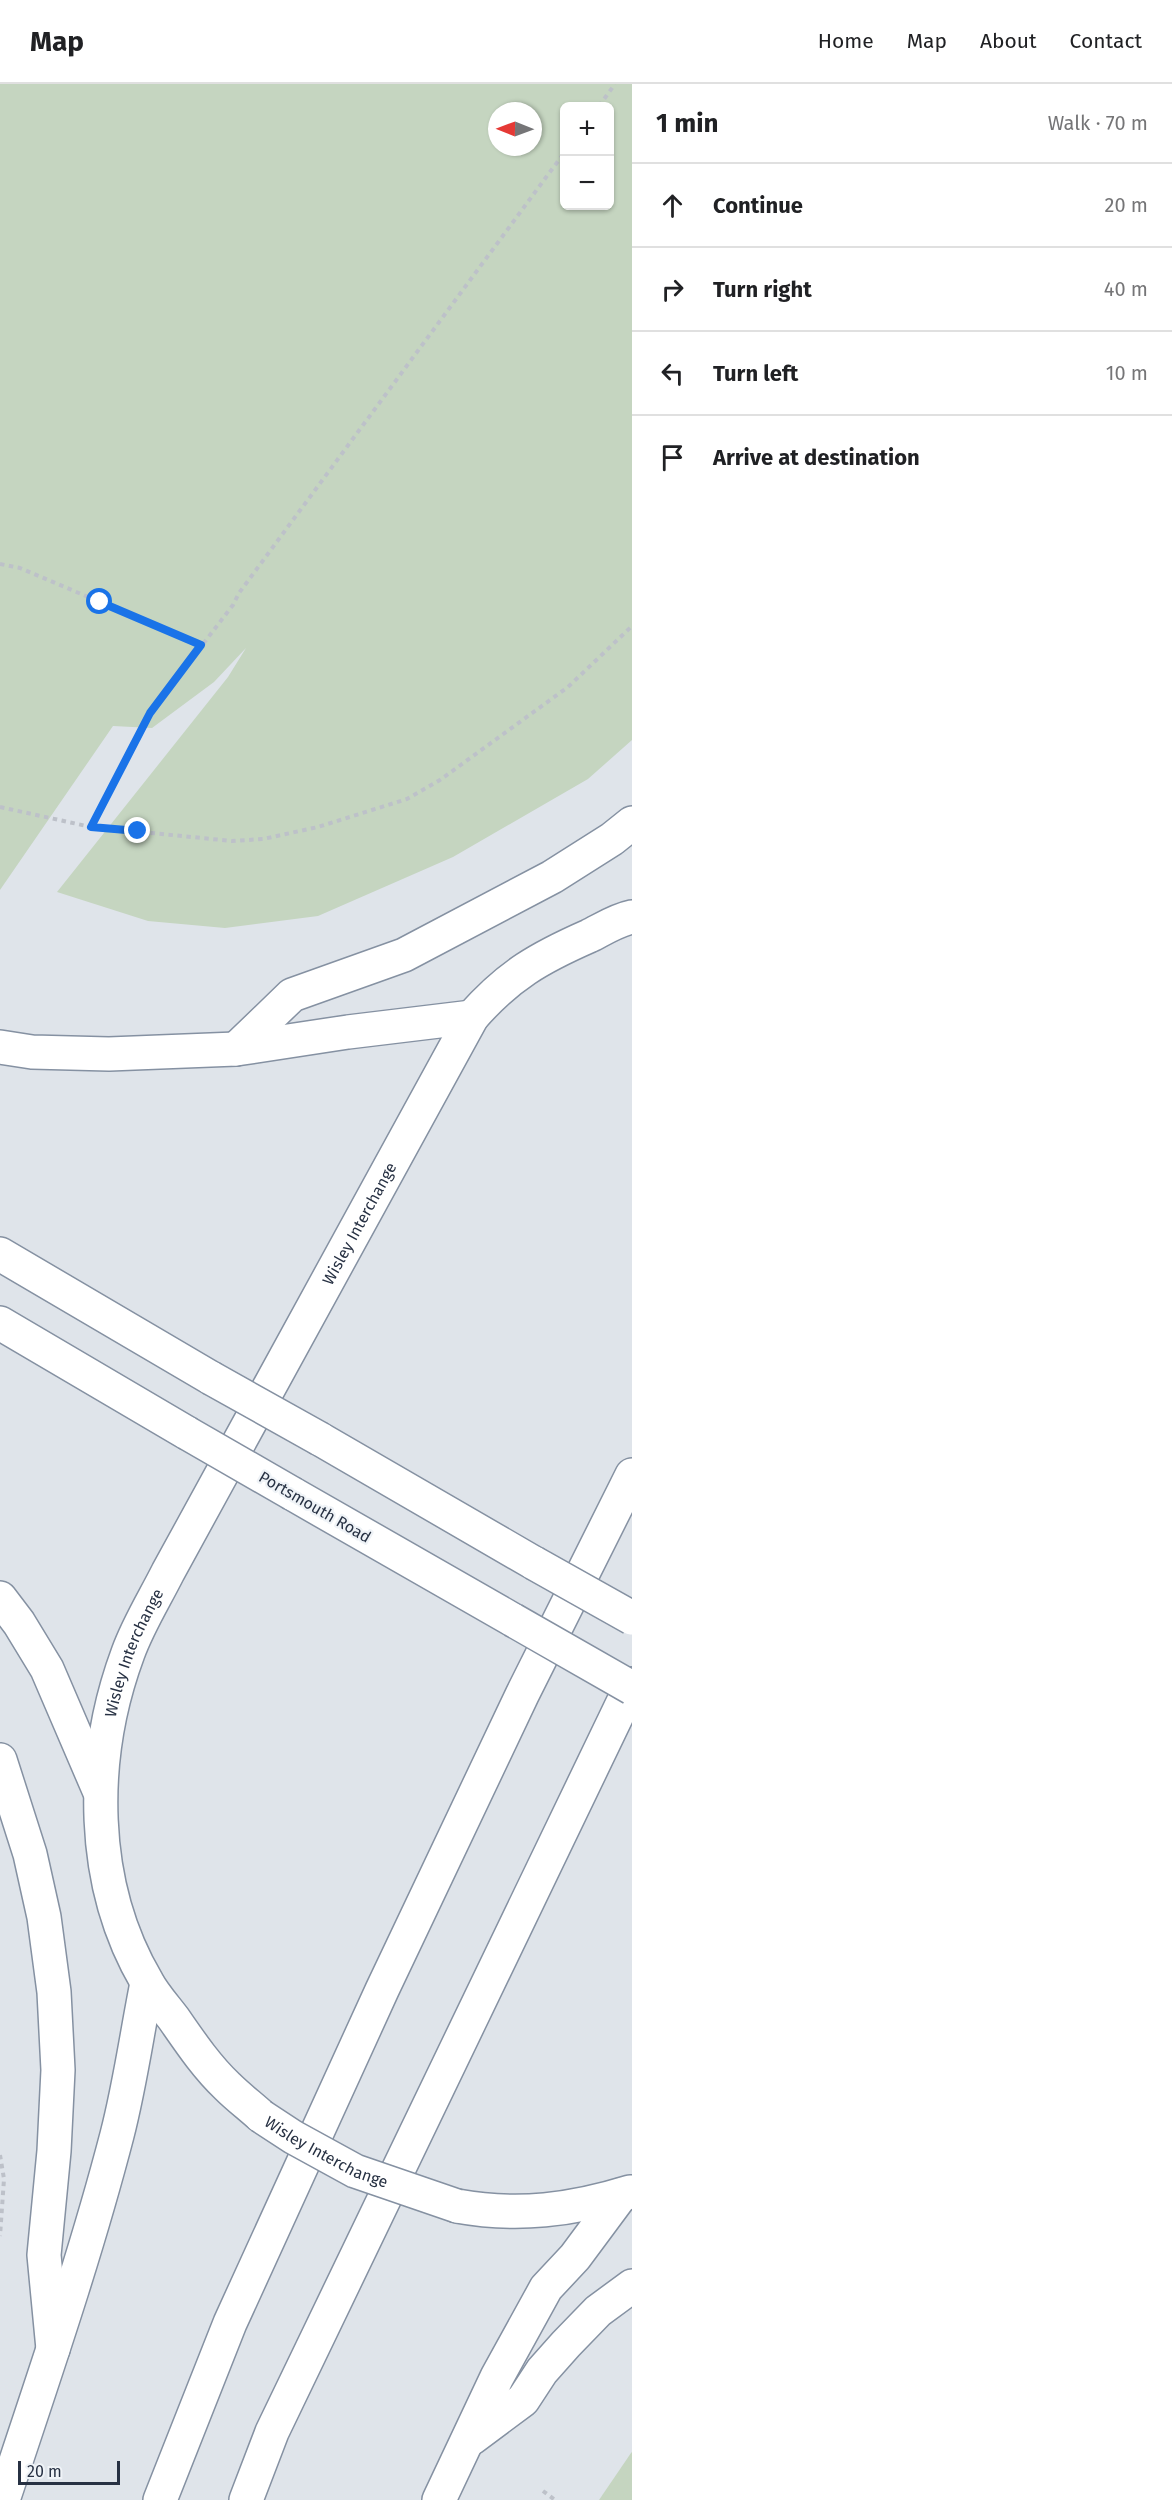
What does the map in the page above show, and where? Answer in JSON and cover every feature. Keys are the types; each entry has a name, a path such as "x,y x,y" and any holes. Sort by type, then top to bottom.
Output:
{"highway":[{"path":"236,1049 292,995 404,955 552,878 612,839 632,823"},
{"name":"Wisley Interchange","path":"626,2193 552,2211 487,2211 457,2206 355,2171 293,2137 261,2116 226,2086 198,2053 147,1983 129,1945 105,1867 99,1791 108,1726 128,1653 168,1572 472,1017 494,992 522,969 631,916"},
{"path":"0,1047 32,1052 109,1054 236,1049 472,1017"},
{"path":"0,1254 632,1618"},
{"name":"Portsmouth Road","path":"0,1323 293,1494 632,1686"},
{"path":"160,2500 230,2323 382,1990 522,1695 632,1475"},
{"path":"0,1598 19,1623 47,1669 99,1791"},
{"path":"246,2500 278,2421 632,1686"},
{"path":"0,1760 30,1854 44,1917 54,1992 58,2070 54,2151 44,2255 53,2349"},
{"path":"3,2500 53,2349 118,2131 147,1983"},
{"path":"439,2500 497,2378 546,2288 575,2257 626,2193"},
{"path":"469,2440 523,2400 542,2371 566,2344 598,2311 632,2286"}],"path":[{"path":"602,102 615,84"},
{"path":"91,827 150,713 233,605 239,593 562,156"},
{"path":"0,564 20,568 201,645"},
{"path":"0,807 91,827 232,841 263,839 318,827 407,799 474,757 568,687 632,626"},
{"path":"0,2155 4,2179 0,2236"},
{"path":"543,2491 555,2500"}],"green space":[{"path":"0,84 632,84 632,740 588,779 453,857 318,916 225,928 148,921 57,892 228,677 246,648 214,682 152,728 113,726 0,890"},
{"path":"631,2453 632,2500 599,2500"}],"route":[{"path":"100,602 201,645 150,713 91,827 138,831"}]}
